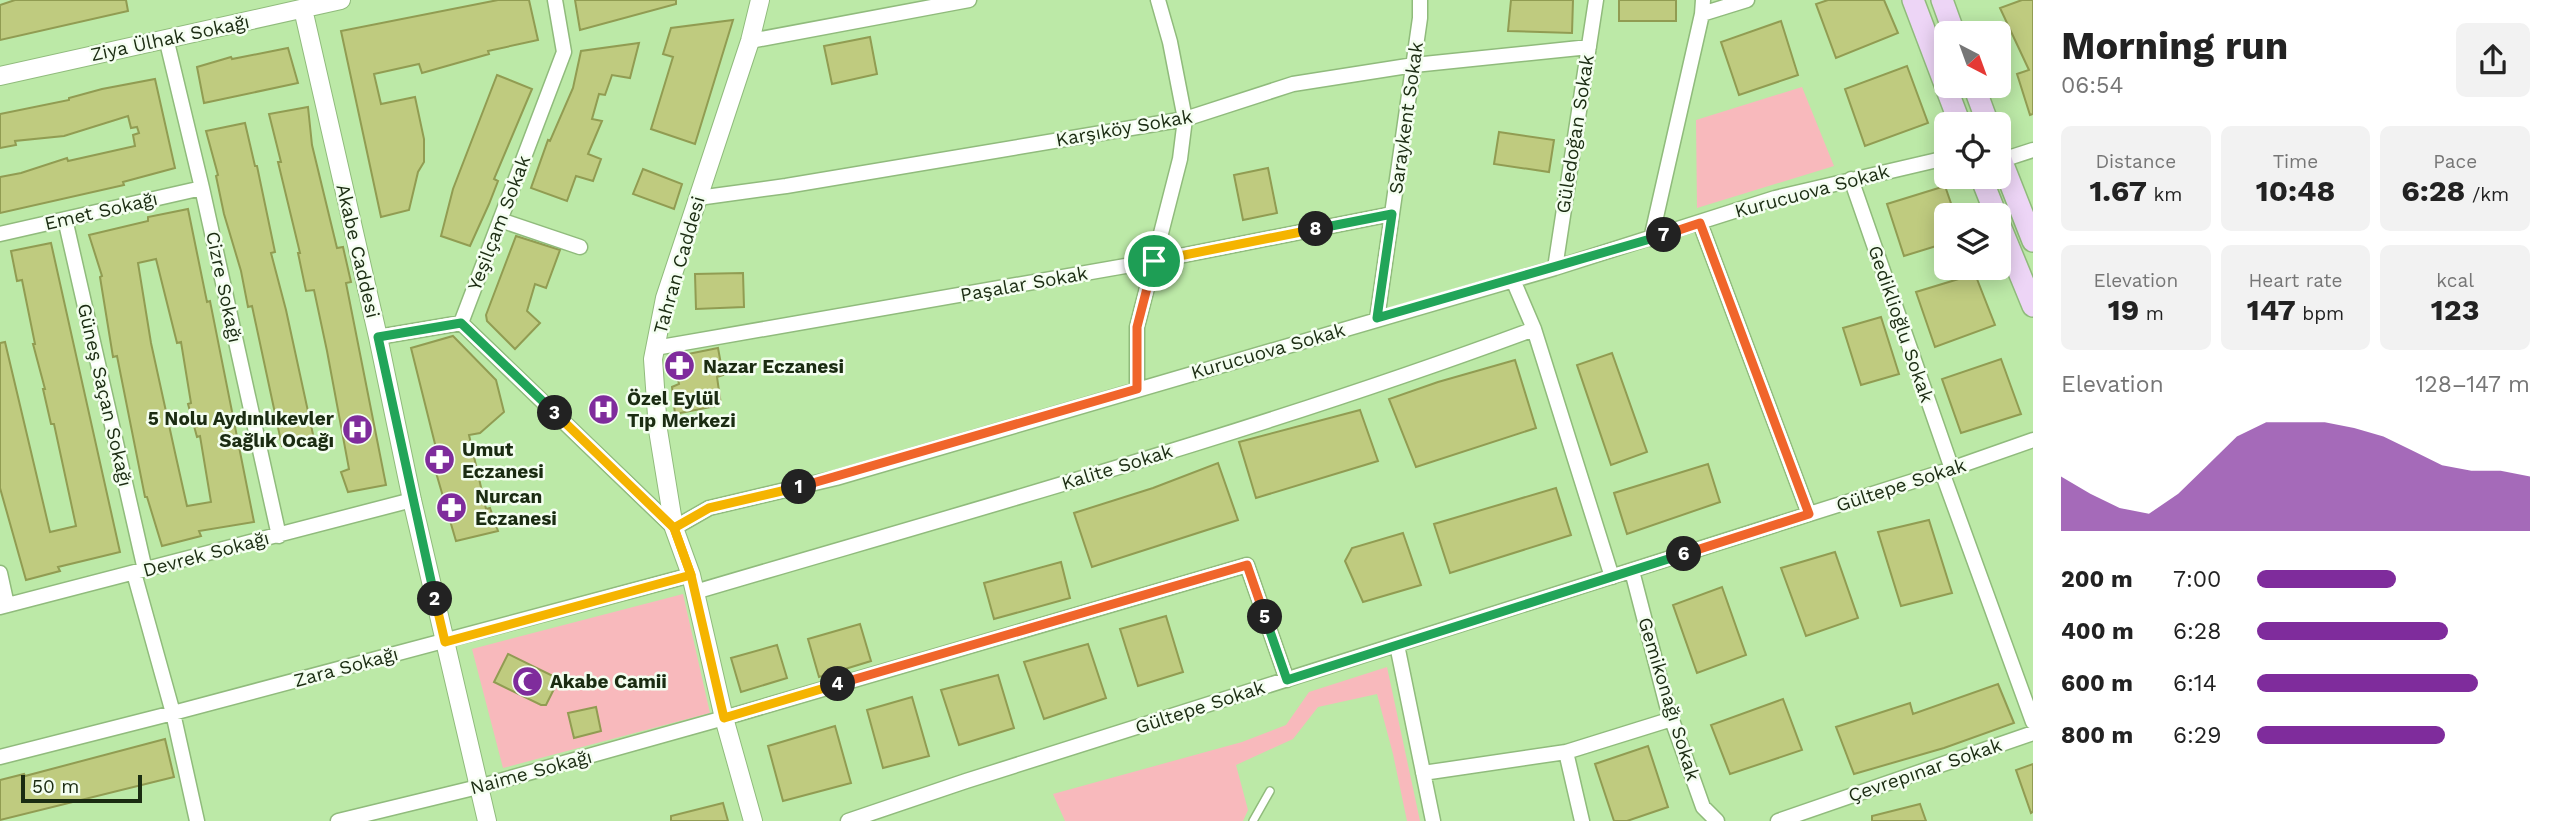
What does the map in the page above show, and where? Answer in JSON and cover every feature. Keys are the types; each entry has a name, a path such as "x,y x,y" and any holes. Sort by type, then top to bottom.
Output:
{"main road":[{"path":"1913,0 1955,112"},
{"path":"1942,0 1950,21"},
{"path":"2011,184 2033,241"},
{"path":"2011,253 2033,306"}],"street":[{"name":"Ziya Ülhak Sokağı","path":"0,76 302,4 341,0"},
{"name":"Yeşilçam Sokak","path":"461,323 564,52 555,0"},
{"name":"Tahran Caddesi","path":"754,821 724,718 693,584 674,528 658,430 653,359 665,298 750,41 760,0"},
{"path":"750,41 969,0"},
{"path":"1137,389 1137,327 1180,159 1185,119 1170,42 1158,0"},
{"name":"Saraykent Sokak","path":"1377,318 1414,65 1420,0"},
{"name":"Güledoğan Sokak","path":"1555,268 1596,0"},
{"path":"1651,239 1703,7 1747,0"},
{"name":"Akabe Caddesi","path":"302,4 412,500 487,821"},
{"name":"Cizre Sokağı","path":"166,38 279,536"},
{"name":"Karşıköy Sokak","path":"698,198 786,186 1185,119 1293,84 1414,65 1589,47"},
{"path":"2011,154 2033,149"},
{"name":"Kurucuova Sokak","path":"674,528 709,508 836,478 1555,268 1775,198 1934,161"},
{"name":"Gediklioğlu Sokak","path":"1851,180 2033,722"},
{"name":"Emet Sokağı","path":"0,234 202,188"},
{"name":"Paşalar Sokak","path":"655,348 1154,261 1392,214"},
{"name":"Güneş Saçan Sokağı","path":"65,219 139,572 197,821"},
{"path":"500,220 580,247"},
{"path":"1700,223 1809,514"},
{"path":"1513,280 1534,329 1612,577"},
{"path":"378,337 461,323 674,528"},
{"name":"Kalite Sokak","path":"693,584 1240,429 1534,329"},
{"name":"Gültepe Sokak","path":"848,821 1947,471 2033,440"},
{"name":"Devrek Sokağı","path":"4,606 412,500"},
{"name":"Naime Sokağı","path":"338,821 478,787 724,718 1247,565 1287,680"},
{"name":"Gemikonağı Sokak","path":"1632,571 1672,719 1705,814 1717,821"},
{"path":"0,573 4,606"},
{"name":"Zara Sokağı","path":"0,757 445,642 693,584"},
{"path":"1397,645 1433,821"},
{"path":"1423,773 1566,752 1672,719"},
{"name":"Çevrepınar Sokak","path":"1778,821 2033,733"},
{"path":"1566,752 1582,821"}],"lane":[{"path":"1254,821 1270,791"}],"shaded area":[{"path":"1802,87 1834,166 1697,208 1696,120"},
{"path":"683,594 710,713 503,768 472,649"},
{"path":"1387,667 1420,821 1407,821 1377,694 1318,707 1293,739 1236,765 1248,810 1243,821 1065,821 1053,794 1242,742 1286,725 1309,692"}],"building":[{"path":"15,0 126,0 128,11 0,40 0,5"},
{"path":"498,0 529,0 538,40 488,51 489,54 422,73 419,64 374,74 381,104 415,97 424,139 424,162 418,172 409,210 381,217 341,31"},
{"path":"575,0 676,0 676,4 580,30"},
{"path":"1511,0 1573,0 1572,33 1508,31"},
{"path":"1619,0 1676,0 1676,21 1619,21"},
{"path":"1828,0 1884,0 1898,33 1836,58 1816,4"},
{"path":"2022,0 2033,0 2033,114 2030,115 2017,74 2029,70 2011,32 2011,21 2006,21 2000,8"},
{"path":"733,20 695,144 651,129 673,57 663,54 671,28"},
{"path":"1781,21 1798,75 1739,95 1721,42"},
{"path":"870,37 877,74 832,84 824,46"},
{"path":"639,43 630,78 612,75 605,95 599,94 592,119 602,121 588,154 601,159 593,181 576,176 567,201 531,188 548,140 550,141 573,88 581,51"},
{"path":"288,48 298,83 204,103 197,67 231,57 232,59"},
{"path":"1907,66 1928,123 1865,146 1845,89"},
{"path":"497,75 532,89 494,179 498,181 470,246 441,236 453,189"},
{"path":"155,79 175,168 123,182 124,185 0,213 0,177 67,158 68,161 135,146 133,135 139,133 137,127 131,128 128,116 64,136 15,141 16,145 0,148 0,114"},
{"path":"308,107 312,145 337,248 343,247 351,282 346,283 386,485 348,492 341,472 349,469 327,351 314,290 306,291 269,114"},
{"path":"245,123 257,166 275,252 271,253 314,439 282,446 252,306 248,307 206,131"},
{"path":"1499,132 1554,140 1549,172 1494,164"},
{"path":"1268,168 1277,213 1243,220 1234,175"},
{"path":"643,169 682,184 674,209 633,194"},
{"path":"1935,189 1946,189 1951,203 1934,203 1934,247 1904,256 1887,204"},
{"path":"188,209 207,302 210,301 254,522 199,531 201,536 162,546 145,497 117,356 113,357 100,277 102,276 89,235 148,221 148,217","holes":["156,259 177,343 181,342 191,403 188,404 197,437 200,436 211,502 187,506 151,343 138,263"]},
{"path":"516,236 560,250 546,288 535,284 527,311 540,323 515,349 487,321 486,315"},
{"path":"51,243 120,552 58,567 60,571 26,580 0,488 0,343 5,342 50,532 76,526 33,344 22,280 17,281 11,251"},
{"path":"743,273 744,307 696,309 695,274"},
{"path":"1955,280 1977,280 1995,325 1935,347 1916,292"},
{"path":"1881,317 1899,374 1861,385 1843,328"},
{"path":"453,336 496,380 504,412 480,433 469,435 486,509 490,508 498,531 456,541 437,476 432,454 437,452 411,348"},
{"path":"718,348 723,375 717,377 721,405 675,414 672,387 679,384 673,357"},
{"path":"1612,353 1647,452 1611,465 1577,365"},
{"path":"2001,359 2021,414 1961,433 1942,379"},
{"path":"1515,360 1536,428 1416,467 1389,399"},
{"path":"1360,410 1378,461 1256,498 1239,442"},
{"path":"1218,463 1238,520 1092,567 1074,513 1153,488"},
{"path":"1708,464 1720,502 1627,534 1614,493"},
{"path":"1556,488 1571,535 1450,573 1434,524"},
{"path":"1929,520 1952,593 1901,606 1878,532"},
{"path":"1403,533 1421,585 1363,602 1345,561 1352,548"},
{"path":"1835,552 1858,618 1806,636 1781,568"},
{"path":"1061,562 1070,598 994,619 984,583"},
{"path":"1722,587 1746,655 1697,673 1673,605"},
{"path":"1166,616 1183,672 1138,686 1120,629"},
{"path":"860,624 871,661 819,677 808,639"},
{"path":"1088,644 1106,698 1044,719 1024,662"},
{"path":"777,645 787,678 741,692 731,658"},
{"name":"Akabe Camii","path":"508,654 559,679 546,705 494,682"},
{"path":"998,675 1014,728 959,745 941,690"},
{"path":"1998,684 2014,723 1944,748 1854,774 1836,727 1910,703 1913,714"},
{"path":"912,697 929,756 883,768 867,710"},
{"path":"1783,699 1802,750 1730,774 1711,725"},
{"path":"596,707 601,731 574,738 568,713"},
{"path":"835,726 851,783 783,801 768,746"},
{"path":"165,739 174,777 0,820 0,780 24,774 25,776"},
{"path":"1648,746 1668,807 1627,821 1614,821 1595,764"},
{"path":"2033,764 2033,812 2031,813 2016,770"},
{"path":"723,803 728,821 671,821 671,816"},
{"path":"1920,804 1926,821 1872,821 1872,816"}],"place":[{"name":"Nazar Eczanesi","path":"680,366"},
{"name":"Özel Eylül Tıp Merkezi","path":"604,409"},
{"name":"5 Nolu Aydınlıkevler Sağlık Ocağı","path":"357,429"},
{"name":"Umut Eczanesi","path":"439,460"},
{"name":"Nurcan Eczanesi","path":"452,507"},
{"name":"Akabe Camii","path":"527,681"}],"route":[{"path":"1154,261 1137,327 1137,389 836,478 709,508 674,528 691,575 445,642 378,337 461,323 674,528 691,575 724,718 1247,565 1287,680 1809,514 1700,223 1542,272 1377,318 1392,214 1154,261"}]}
